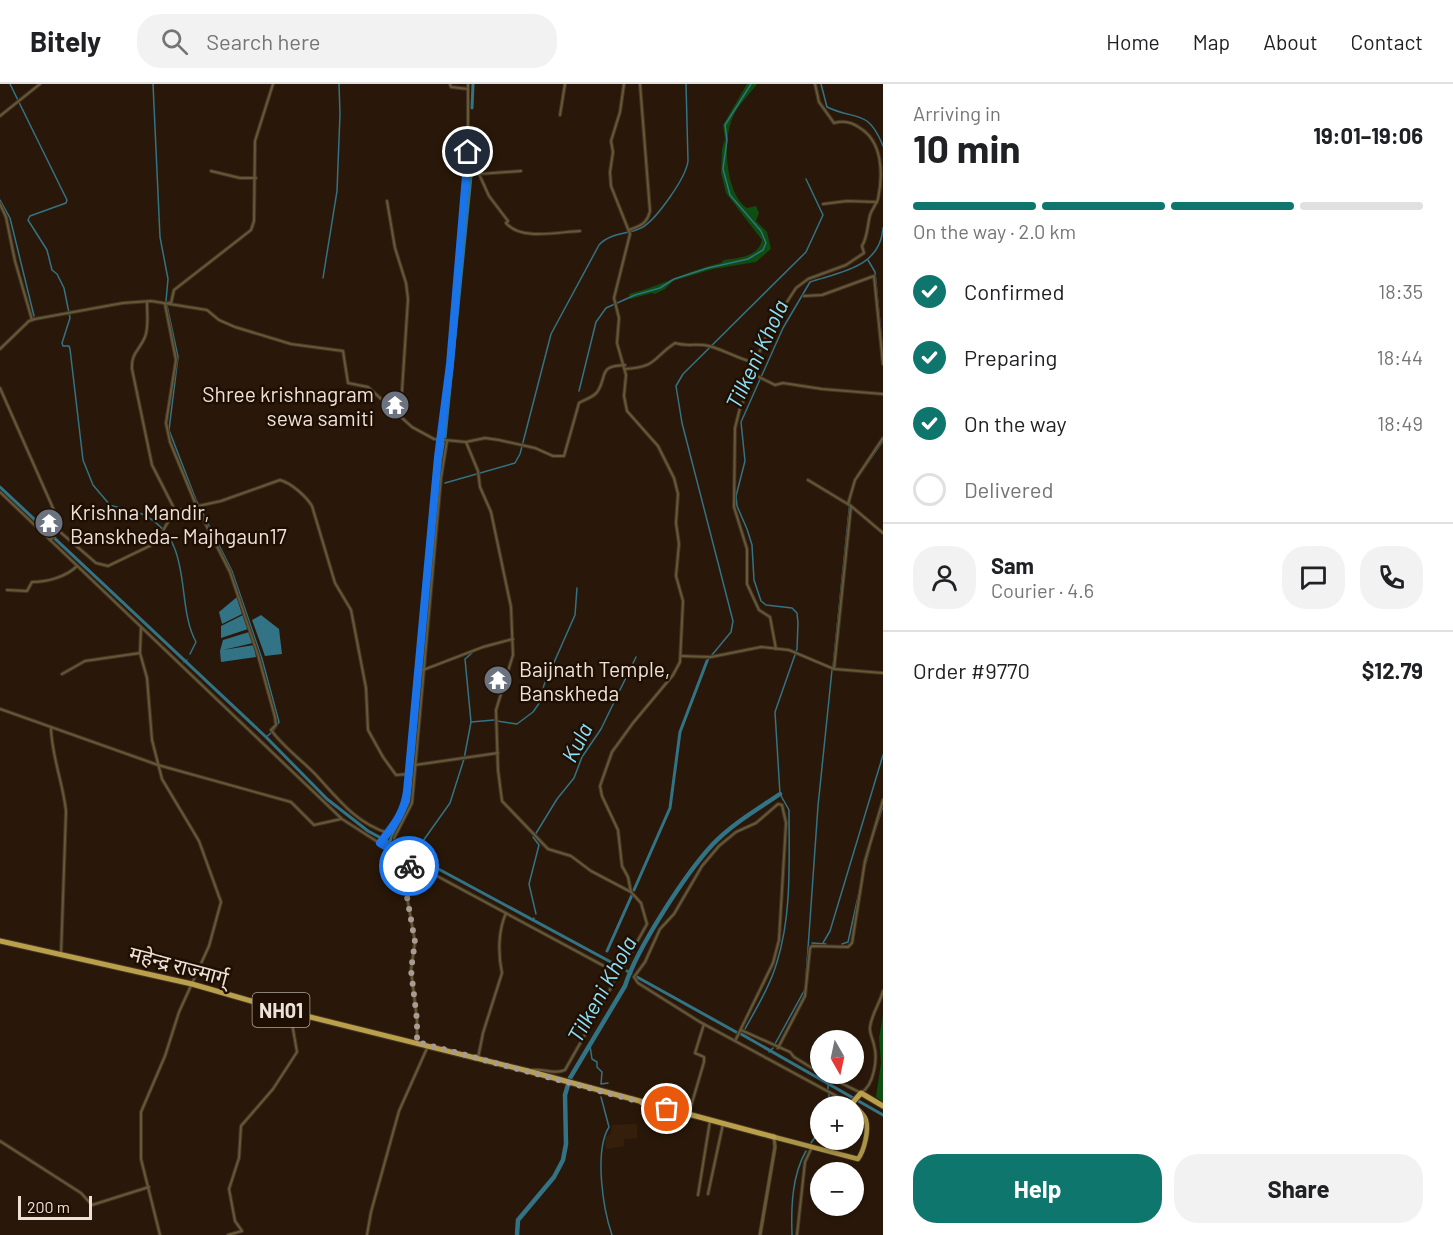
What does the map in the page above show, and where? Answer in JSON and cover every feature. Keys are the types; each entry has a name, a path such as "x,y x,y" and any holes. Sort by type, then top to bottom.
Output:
{"highway":[{"name":"महेन्द्र राज्मार्ग्","path":"0,941 192,984 290,1012 417,1042 774,1137"},
{"path":"864,1098 868,1097 883,1106"}],"main road":[{"name":"महेन्द्र राज्मार्ग्","path":"864,1116 867,1124 864,1140"},
{"name":"महेन्द्र राज्मार्ग्","path":"774,1137 810,1146"},
{"name":"महेन्द्र राज्मार्ग्","path":"824,1150 858,1159 862,1150"}],"street":[{"path":"0,116 40,84"},
{"path":"167,304 171,303 174,290 251,230 254,221 256,178 255,141 273,84"},
{"path":"450,84 451,87 468,88"},
{"path":"381,842 389,833 405,805 409,774 468,173 468,84"},
{"path":"560,115 565,84"},
{"path":"624,84 620,112 611,141 613,152 610,180 629,232 614,303 619,318 617,343 627,382 624,396 627,411 658,446 674,478 680,501 676,523 679,544 676,576 684,601 681,656 673,675 612,752 600,786 602,796 618,830 622,866 628,877 631,892"},
{"path":"629,232 642,225 648,219 650,211 640,84"},
{"path":"776,649 770,617 759,610 747,584 747,549 734,507 735,428 740,408 750,388 752,362 758,355 770,328 796,288 808,279 846,265 864,253 862,246 867,238 868,222 877,202 882,176 874,140 855,124 845,121 834,123 819,102 815,84"},
{"path":"211,171 240,178 256,178"},
{"path":"521,171 479,174 489,196 512,230 529,235 580,231"},
{"path":"387,201 395,248 406,283 408,298 401,406 398,414"},
{"path":"823,204 847,201 877,202"},
{"path":"0,204 6,217 15,261 32,320"},
{"path":"804,296 822,295 874,276 883,364"},
{"path":"0,349 32,320 123,303 147,301 207,310 219,320 236,327 291,344 343,351 348,383 368,387 418,431 447,441 466,442 485,438 499,440 535,448 553,456 564,456 579,403 597,392 606,371 617,365 624,365"},
{"path":"147,301 147,330 131,359 132,369 152,465 176,512"},
{"path":"167,304 176,360 167,430 197,504 230,572 248,622 276,722 271,730 288,752 316,775 341,804 364,822 389,833"},
{"path":"625,369 643,368 652,364 675,343 688,347 700,344 752,362"},
{"path":"750,372 775,385 883,394"},
{"path":"0,388 60,524 58,532 51,539"},
{"path":"834,669 849,505 855,480 883,438"},
{"path":"394,838 412,803 423,670 447,441"},
{"path":"466,442 478,471 480,487 491,512 511,607 513,639 511,664 496,710 502,801 548,849 571,856 591,871 631,892 641,903 647,924 623,967 617,973 608,994 566,1070 559,1072 538,1069 528,1071"},
{"path":"58,532 104,567 160,541 164,530 176,512 197,504 221,501 280,480 285,482 308,500 321,533 334,583 351,610 366,688 368,730 382,757 396,775 409,774"},
{"path":"808,480 849,505 883,533"},
{"path":"0,492 342,819 411,861 617,973"},
{"path":"7,590 27,591 32,582 63,576 77,566"},
{"path":"141,628 140,653 147,678 152,740 158,765 170,794 199,841 221,902 209,946 179,1012 165,1056 141,1112 141,1159 160,1235"},
{"path":"423,670 483,647 513,639"},
{"path":"681,656 709,657 761,647 789,650 834,669 883,673"},
{"path":"62,674 85,661 140,653"},
{"path":"0,709 158,765 291,802 314,825 342,819"},
{"path":"51,728 51,744 64,794 66,812 61,954"},
{"path":"415,765 498,753"},
{"path":"778,1048 805,996 810,948 812,946 848,947 852,944 865,861 883,800"},
{"path":"736,1039 773,963 779,940 786,813 782,805 778,804 756,823 736,832 719,846 702,866 674,914 660,929 640,971 635,975 638,983 704,1024 736,1039 773,1060 777,1065 849,1096"},
{"path":"411,861 407,897 415,942 411,970 417,1020 417,1042"},
{"path":"477,1059 502,973 501,928 506,913"},
{"path":"859,1096 867,1089 873,1072 875,1048 869,1030 873,1011 883,991"},
{"path":"228,1235 242,1231 235,1221 229,1189 239,1158 241,1126 273,1089 297,1052 290,1012"},
{"path":"689,1114 704,1062 704,1057 695,1053 704,1024"},
{"path":"741,1030 790,1052 810,1066"},
{"path":"367,1235 371,1212 399,1111 428,1046"},
{"path":"836,1084 852,1096"},
{"path":"698,1194 710,1121"},
{"path":"708,1194 723,1124"},
{"path":"760,1235 775,1147 774,1137"},
{"path":"0,1141 81,1193 92,1205 149,1187"},
{"path":"797,1235 805,1162 811,1150"}],"shaded area":[{"path":"637,1124 637,1138 624,1139 624,1146 606,1149 605,1138 611,1133 612,1125"}],"green space":[{"path":"747,84 757,84 732,119 727,140 728,167 734,191 740,201 747,208 756,206 759,213 756,221 767,232 771,249 756,262 713,269 673,281 665,289 655,294 630,299 629,294 721,263 724,260 747,256 760,246 762,240 726,193 721,173 722,149 725,139 723,125"},
{"path":"883,1015 883,1102 876,1097 881,1063 879,1038"}],"water":[{"path":"237,597 242,614 222,624 219,612"},
{"path":"243,615 248,629 221,638 221,626"},
{"path":"261,615 279,629 282,654 265,656 252,620"},
{"path":"249,632 253,643 223,650 254,645 256,657 221,662 220,651 223,640"}],"waterway":[{"path":"10,84 67,200 66,203 30,216 28,220 47,250 52,270 57,274 64,288 70,318 62,343 70,349 83,460 93,485 110,505 142,514 159,525 170,539 177,555 186,608 196,642 190,654"},
{"path":"153,84 160,237 168,279 166,301 178,357 169,430 196,500 232,571 262,659 279,722 273,731"},
{"path":"323,278 337,191 339,84"},
{"path":"472,108 473,84"},
{"path":"445,483 515,463 520,454 551,334 599,245 609,238 643,227 656,215 682,177 688,161 686,84"},
{"path":"579,391 596,322 606,308 635,295 660,288 674,279 748,259 763,250 766,243 761,231 730,195 723,169 727,140 725,125 751,84"},
{"name":"Tilkeni Khola","path":"821,84 827,107 866,121 872,126 883,146"},
{"path":"390,841 409,801 471,176"},
{"path":"707,661 731,632 733,621 682,423 676,386 683,374 806,252 823,215 806,179"},
{"path":"0,200 10,218 34,316"},
{"name":"Tilkeni Khola","path":"745,1029 774,971 785,925 789,887 789,810 780,794 775,712 797,649 798,623 797,613 792,608 766,605 761,601 754,580 752,545 737,506 736,496 745,461 741,422 783,328 810,282 845,271 866,260 875,252 883,228"},
{"path":"868,260 875,272 882,346"},
{"path":"858,477 883,441"},
{"path":"0,487 266,737 327,799 368,831 620,967"},
{"path":"833,667 850,501"},
{"path":"497,721 517,724 533,712 540,702 544,685 575,615 577,588"},
{"path":"418,848 450,803 464,759 471,722 465,659 472,653"},
{"name":"Kula","path":"535,835 557,799 574,778 582,757 601,729 636,657"},
{"path":"634,890 670,808 680,732 707,661"},
{"path":"806,977 818,806 832,670"},
{"path":"471,722 494,720"},
{"path":"266,737 271,733"},
{"path":"823,943 830,931 883,755"},
{"name":"Tilkeni Khola","path":"517,1235 518,1220 554,1177 563,1160 566,1144 565,1095 570,1078 625,986 651,932 676,892 713,844 737,823 780,794"},
{"path":"872,840 883,806"},
{"name":"Kula","path":"533,837 539,845 529,884 536,914"},
{"path":"866,863 870,847"},
{"path":"415,855 416,851"},
{"path":"842,944 848,942 860,888"},
{"path":"607,951 632,895"},
{"path":"812,943 826,944"},
{"name":"Tilkeni Khola","path":"627,971 631,973"},
{"path":"637,977 736,1032"},
{"path":"775,1044 804,991"},
{"path":"741,1034 883,1115"},
{"path":"590,1046 592,1059 597,1062 597,1067 602,1072 601,1084 608,1083"},
{"path":"769,1052 773,1048"},
{"path":"828,1084 828,1089"},
{"path":"601,1097 609,1127 604,1137 602,1150 603,1196 612,1235"},
{"path":"792,1235 792,1202 795,1181 806,1151"}],"way so far":[{"path":"409,866 407,897 415,942 411,970 417,1020 417,1042 667,1109"}],"place":[{"name":"Shree krishnagram sewa samiti","path":"395,405"},
{"name":"Krishna Mandir, Banskheda- Majhgaun17","path":"49,523"},
{"name":"Baijnath Temple, Banskheda","path":"498,680"}],"route":[{"path":"409,866 411,861 380,843 395,826 405,805 407,791 438,457 450,364 468,152"}]}
